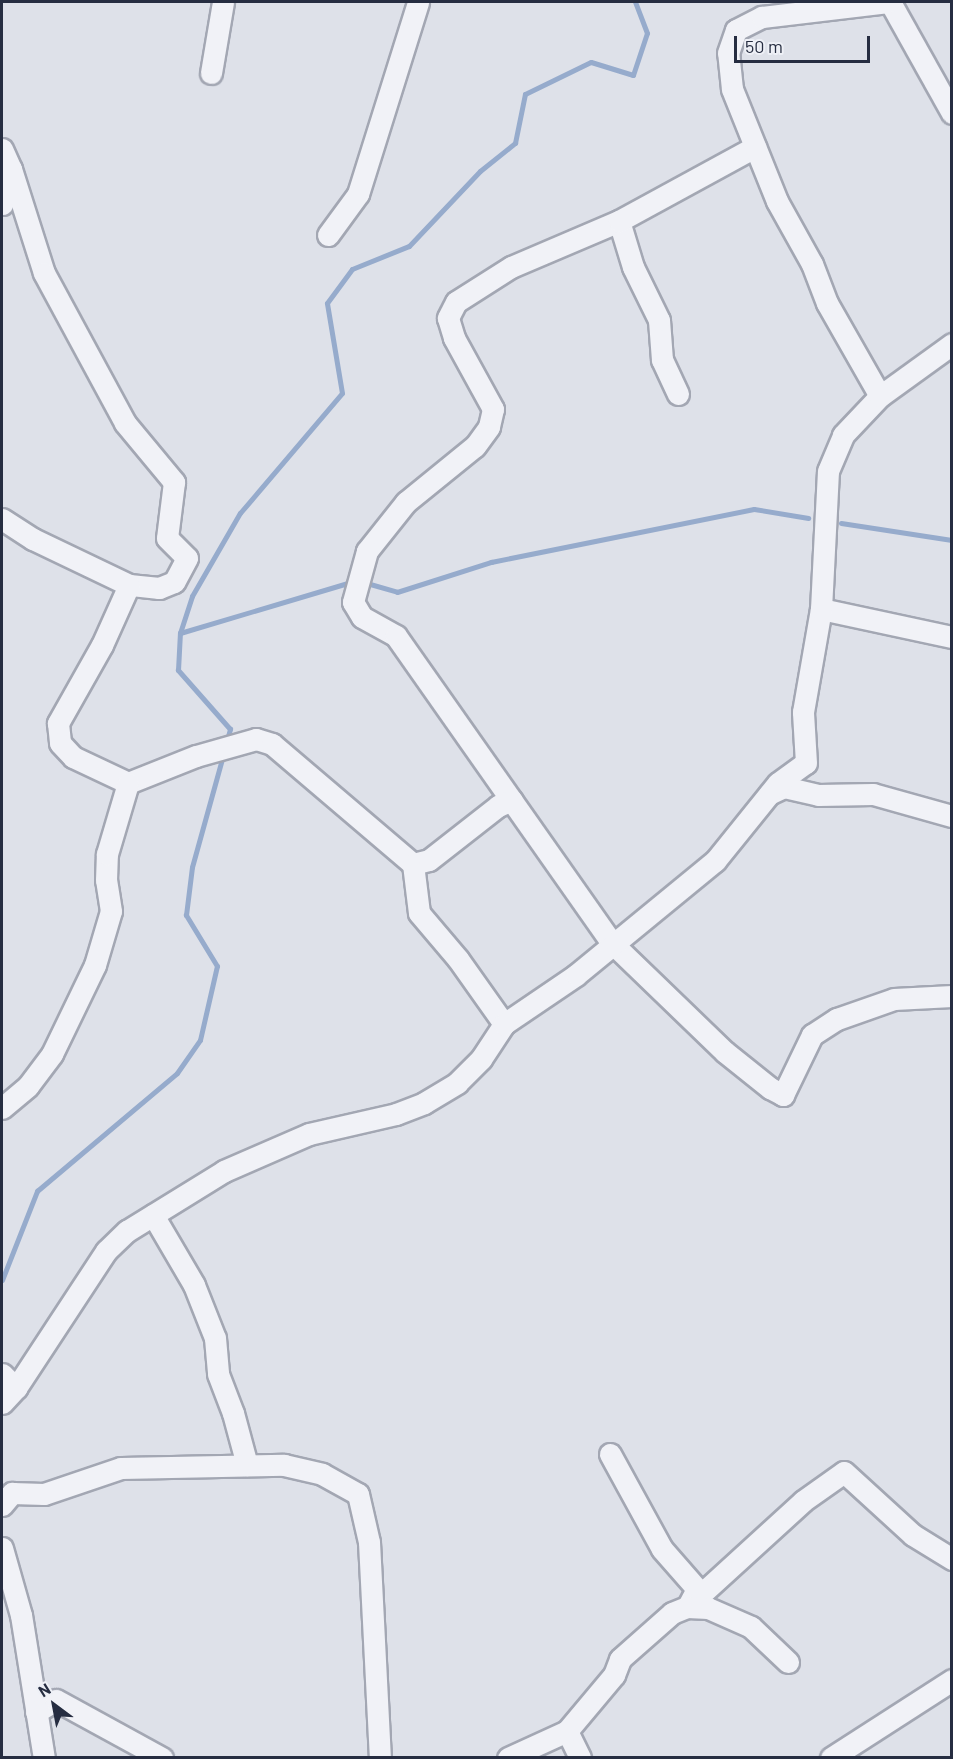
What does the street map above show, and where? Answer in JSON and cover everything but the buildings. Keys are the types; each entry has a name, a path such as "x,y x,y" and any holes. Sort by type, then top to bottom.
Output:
{"street":[{"path":"211,73 223,2"},
{"path":"328,235 358,194 418,2"},
{"path":"880,396 827,303 755,147 732,89 728,53 736,30 762,17 852,4 889,2 951,113"},
{"path":"755,147 619,221 586,233 556,251 511,267 456,302 448,318 454,338 493,409 489,427 475,446 406,502 367,551 352,602 362,616 396,636 612,943 725,1053 783,1095 812,1035 837,1019 894,999 951,996"},
{"path":"2,149 11,169 44,273 125,423 174,482 167,538 187,558 174,582 159,588 129,585 33,539 2,519"},
{"path":"2,204 11,169"},
{"path":"619,221 633,267 659,320 662,360 678,394"},
{"path":"6,1388 106,1251 127,1231 224,1171 309,1134 396,1114 424,1103 457,1083 481,1059 504,1024 576,975 612,943 715,861 769,794 806,763 803,712 821,609 828,471 843,435 880,396 951,344"},
{"path":"129,585 102,645 58,723 60,743 73,757 128,783 196,756 256,739 272,744 413,864 419,912 458,959 504,1024"},
{"path":"821,609 951,637"},
{"path":"2,1108 28,1086 52,1054 95,965 111,911 106,880 107,854 128,783"},
{"path":"769,794 784,787 818,795 873,794 951,816"},
{"path":"413,864 429,860 512,800"},
{"path":"153,1215 194,1285 215,1338 218,1374 233,1413 246,1465"},
{"path":"610,1454 662,1549 697,1589 687,1607"},
{"path":"2,1505 12,1493 44,1494 121,1468 284,1465 322,1474 358,1494 369,1542 380,1758"},
{"path":"508,1758 567,1731 614,1675 620,1659 672,1613 687,1607 803,1501 844,1473 913,1535 951,1559"},
{"path":"2,1548 21,1615 44,1758"},
{"path":"687,1607 708,1608 751,1628 788,1662"},
{"path":"831,1758 951,1680"},
{"path":"36,1712 56,1700 162,1758"},
{"path":"567,1731 580,1758"}],"waterway":[{"path":"226,743 230,729 178,670 180,633 192,596 240,513 342,393 327,303 352,269 409,246 480,171 515,143 525,94 591,62 633,75 647,33 635,2"},
{"path":"363,582 397,592 491,562 754,509 808,518"},
{"path":"841,523 952,540"},
{"path":"180,633 354,581"},
{"path":"2,1280 37,1191 177,1073 200,1040 217,966 186,915 192,867 223,755"}]}
